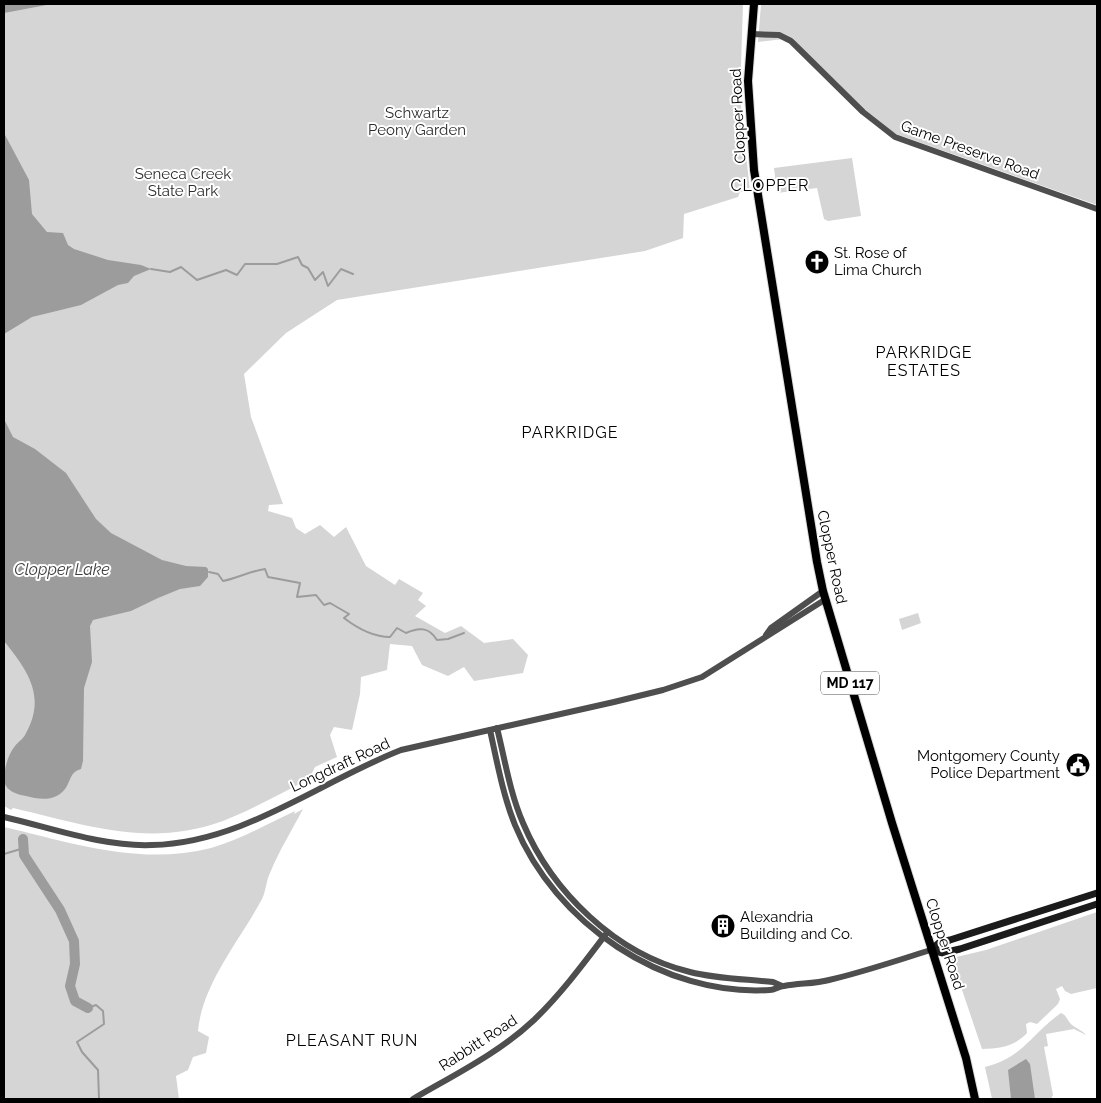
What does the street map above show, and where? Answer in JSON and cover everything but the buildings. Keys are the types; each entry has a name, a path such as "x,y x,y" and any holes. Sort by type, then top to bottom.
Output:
{"main road":[{"name":"Clopper Road","path":"754,4 748,81 754,170 778,308 806,501 823,591 931,950 966,1058 975,1099"},
{"path":"931,950 939,943 1097,893"},
{"path":"931,950 943,952 969,946 1097,904"}],"street":[{"name":"Game Preserve Road","path":"751,34 779,35 791,41 863,112 895,138 1097,209"},
{"name":"Longdraft Road","path":"4,817 110,842 151,846 185,843 218,835 257,820 379,759 401,750 663,690 702,677 714,672 823,591"},
{"name":"Longdraft Road","path":"766,635 774,633 826,599"},
{"path":"494,729 506,799 527,850 542,875 564,901 603,937 646,964 689,980 741,990 773,990 782,986 829,980 931,950"},
{"path":"494,729 513,797 534,847 549,871 570,896 608,931 650,956 691,972 773,982 782,986"},
{"name":"Rabbitt Road","path":"412,1099 489,1054 534,1020 555,998 608,931"}],"green space":[{"name":"Seneca Creek State Park","path":"4,4 743,4 740,96 750,192 740,192 738,197 684,214 683,238 645,251 337,300 286,333 244,374 251,417 283,504 269,505 268,511 292,518 296,528 305,534 320,525 334,537 346,527 366,566 395,585 399,579 423,593 418,600 426,606 415,616 445,633 461,626 484,643 513,639 528,655 523,673 474,681 464,667 448,676 422,665 412,646 390,644 387,670 361,677 360,694 352,730 334,727 330,735 337,757 315,767 309,779 245,812 196,829 169,833 118,831 92,827 13,808 11,810 4,806"},
{"path":"761,4 1097,4 1097,205 896,134 881,125 854,102 793,38 758,42"},
{"path":"852,158 861,216 828,221 824,219 817,188 777,193 774,168"},
{"path":"918,613 921,623 902,630 899,619"},
{"path":"303,809 281,849 269,876 262,899 214,979 201,1014 198,1031 209,1037 206,1053 193,1057 188,1070 176,1076 179,1099 6,1099 4,1095 4,827 107,850 158,855 185,853 222,845"},
{"path":"1097,912 1097,988 1071,994 1065,991 1062,986 1056,989 1060,999 1058,1004 1037,1024 1030,1022 1026,1024 1027,1033 1022,1038 1006,1046 982,1049 957,975 950,963 952,958 986,950"},
{"path":"1061,1013 1065,1015 1072,1025 1086,1035 1074,1029 1046,1034 1048,1046 1044,1047 1053,1095 1051,1099 992,1099 985,1067 1009,1058"}],"water":[{"path":"4,4 52,4 4,13"},
{"path":"4,133 29,180 32,214 47,232 63,233 68,245 74,249 108,260 141,265 151,269 134,276 128,283 118,285 81,305 32,317 4,334"},
{"name":"Clopper Lake","path":"4,419 13,437 35,449 66,473 96,519 111,533 162,560 186,566 206,567 208,569 208,577 200,586 180,589 131,611 93,620 90,626 92,662 84,688 83,761 81,769 73,774 67,786 59,795 48,799 16,793 10,790 4,782 8,759 12,750 25,735 31,721 34,709 34,696 32,685 21,663 4,641"},
{"path":"1026,1059 1030,1064 1035,1099 1011,1099 1008,1070"}],"waterway":[{"path":"151,269 170,272 181,267 197,280 226,270 237,275 245,264 277,264 298,257 302,265 308,268 315,280 323,272 328,286 341,269 353,274"},
{"path":"209,572 218,574 223,581 265,569 268,577 300,583 297,597 316,595 324,605 330,603 349,614 344,618 349,622 378,635 390,637 397,628 406,633 419,629 427,630 437,640 448,639 464,633"},
{"path":"23,839 24,855 60,910 74,941 75,964 70,986 75,1001 88,1008"},
{"path":"4,854 24,848"},
{"path":"88,1008 96,1005 103,1011 104,1024 77,1042 82,1052 98,1070 99,1099"}],"place":[{"name":"St. Rose of Lima Church","path":"817,262"},
{"name":"Montgomery County Police Department","path":"1078,765"},
{"name":"Alexandria Building and Co.","path":"723,926"}],"district":[{"name":"CLOPPER","path":"770,185"},
{"name":"PARKRIDGE ESTATES","path":"924,361"},
{"name":"PARKRIDGE","path":"570,432"},
{"name":"PLEASANT RUN","path":"352,1040"}],"park label":[{"name":"Schwartz Peony Garden","path":"417,122"}]}
